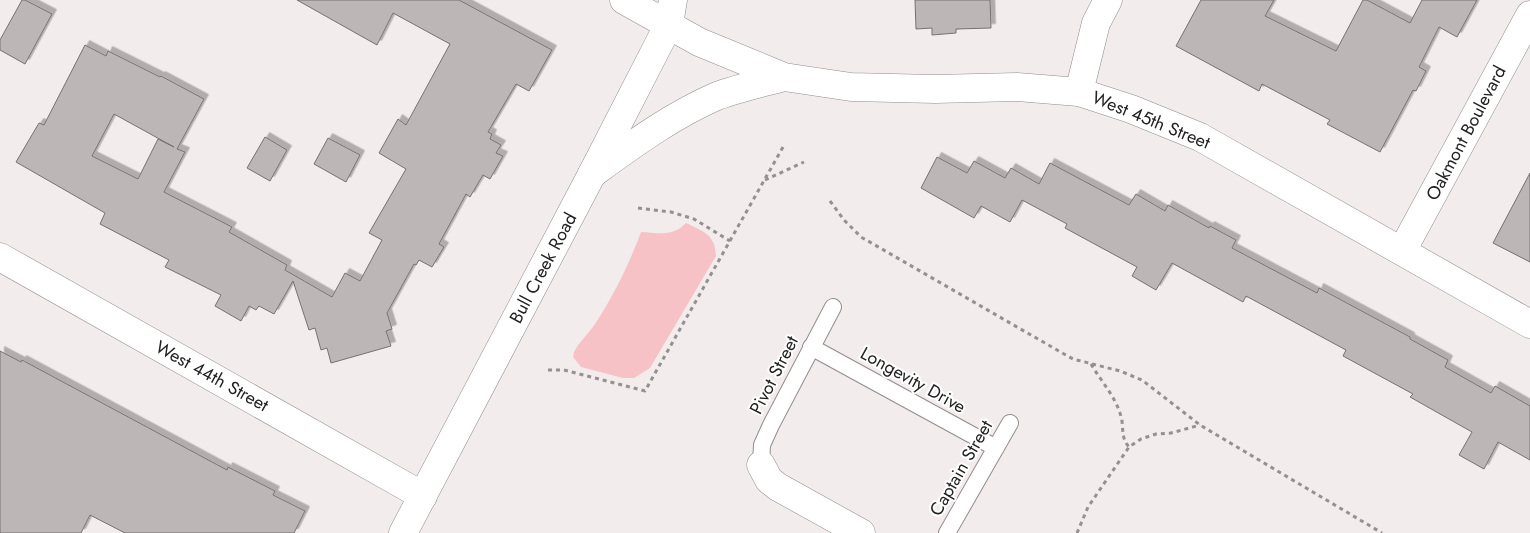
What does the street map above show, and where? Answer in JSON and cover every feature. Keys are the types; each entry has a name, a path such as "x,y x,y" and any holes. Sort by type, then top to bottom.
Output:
{"street":[{"name":"West 45th Street","path":"624,0 671,12 699,42 784,76 850,87 935,89 1017,87 1079,92 1131,109 1200,137 1530,324"},
{"path":"1079,92 1096,23 1108,0"},
{"name":"Bull Creek Road","path":"403,533 592,174 671,12"},
{"name":"Oakmont Boulevard","path":"1402,251 1530,15"},
{"path":"592,174 651,131 680,114 719,96 784,76"},
{"name":"West 44th Street","path":"0,257 423,496"},
{"path":"761,464 769,480 778,487 861,533"}],"lane":[{"name":"Pivot Street","path":"761,464 762,445 771,425 833,307"},
{"name":"Longevity Drive","path":"811,347 996,448"},
{"name":"Captain Street","path":"947,533 1010,423"}],"path":[{"path":"548,370 564,370 645,391 783,147"},
{"path":"764,180 804,162"},
{"path":"830,201 844,220 861,237 1057,350 1073,358 1120,371 1142,380 1200,425 1382,533"},
{"path":"638,208 671,212 694,219 730,241"},
{"path":"1091,364 1100,380 1111,393 1118,407 1123,435 1129,447"},
{"path":"1077,533 1088,507 1129,447 1141,439 1156,434 1171,433 1200,425"}],"shaded area":[{"path":"686,223 711,238 716,256 650,368 634,378 623,378 581,367 573,357 574,352 610,300 627,267 641,232 671,232"}],"building":[{"path":"22,0 52,14 25,64 0,50 0,40"},
{"path":"297,0 459,0 552,50 529,91 516,84 488,132 492,134 490,139 501,145 496,153 503,156 490,179 483,175 470,197 466,194 439,244 444,247 432,267 419,260 416,265 414,264 387,313 392,329 386,331 391,346 331,363 327,348 321,350 315,328 309,330 293,281 274,314 259,306 256,310 249,306 241,321 215,306 221,295 165,267 169,260 100,224 105,213 16,162 39,123 44,125 85,45 106,56 108,51 204,99 177,149 185,152 164,192 232,227 229,232 287,265 285,270 332,297 345,273 360,281 382,240 369,233 406,169 379,153 398,119 406,125 450,44 393,13 377,45","holes":["114,114 174,147 158,139 138,179 92,156"]},
{"path":"915,0 990,0 991,28 956,29 956,33 932,35 932,28 916,29"},
{"path":"1201,0 1274,0 1265,16 1336,51 1363,0 1367,0 1410,23 1422,0 1477,0 1457,37 1439,27 1419,67 1426,71 1416,91 1413,90 1380,152 1327,124 1330,120 1262,84 1259,91 1176,46"},
{"path":"265,137 287,150 270,181 247,168"},
{"path":"328,138 360,155 346,182 314,164"},
{"path":"937,157 967,173 974,161 1005,178 1011,168 1039,184 1050,163 1129,205 1136,194 1165,211 1168,205 1209,228 1210,226 1236,240 1232,248 1317,293 1319,288 1410,337 1410,339 1448,360 1445,367 1491,393 1495,386 1530,406 1530,460 1498,442 1484,469 1459,455 1472,432 1410,397 1413,394 1343,356 1346,350 1246,296 1243,302 1172,263 1156,290 1132,276 1137,267 1065,228 1067,224 1022,200 1010,222 981,206 974,218 921,188"},
{"path":"1530,173 1530,262 1493,243"},
{"path":"0,351 21,362 22,360 227,470 228,467 275,491 273,495 305,511 294,533 125,533 90,515 81,533 0,533"}]}
